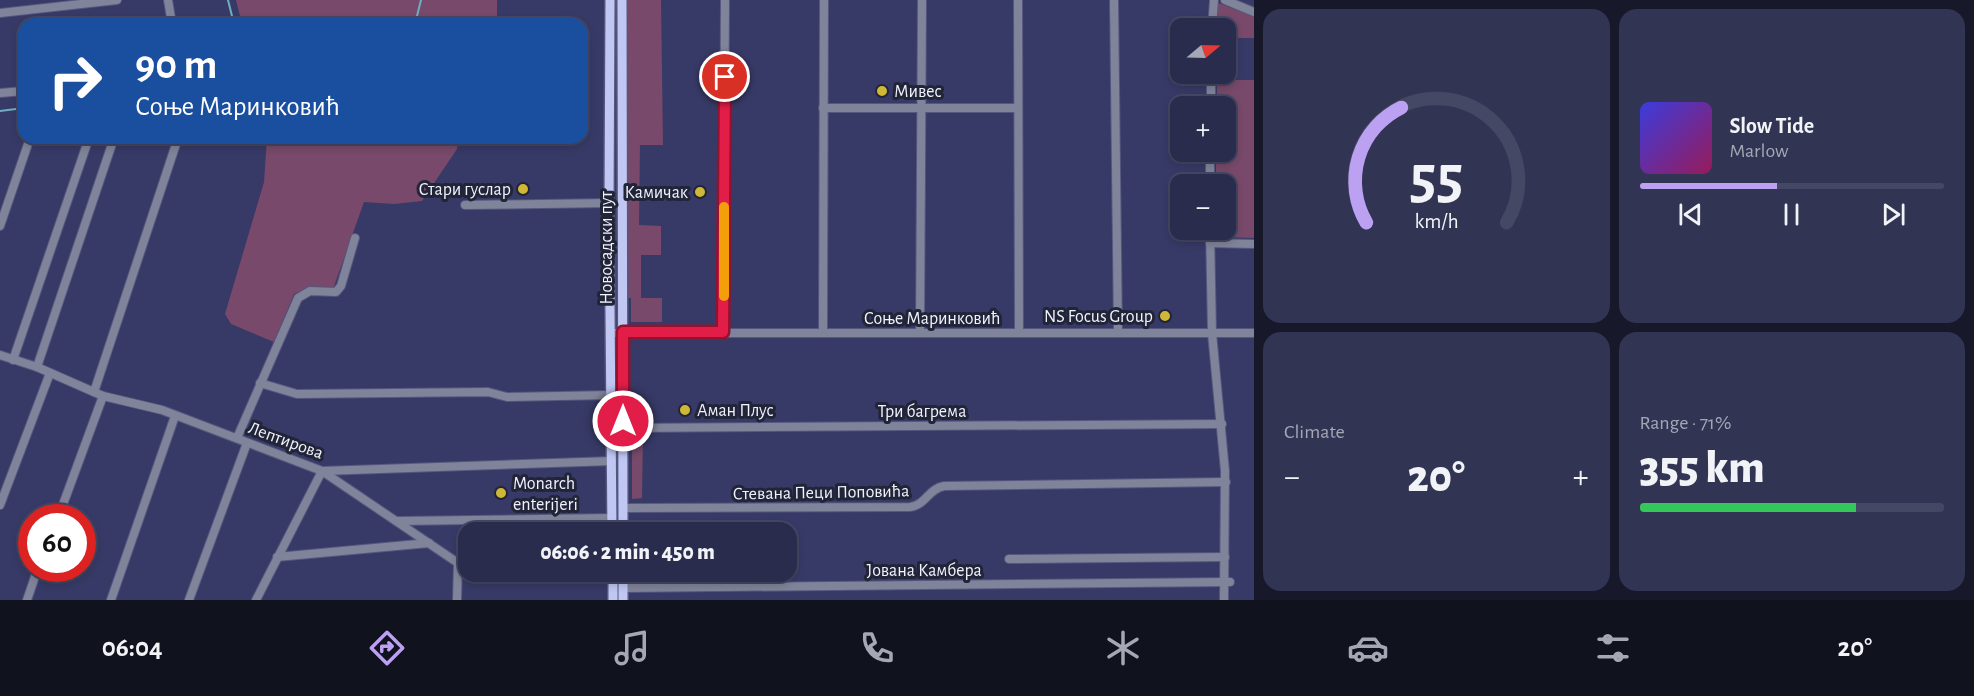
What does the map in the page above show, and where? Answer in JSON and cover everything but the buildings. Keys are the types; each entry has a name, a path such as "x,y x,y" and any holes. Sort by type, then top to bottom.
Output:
{"main road":[{"name":"Новосадски пут","path":"610,0 612,522"},
{"name":"Новосадски пут","path":"622,0 623,522"},
{"path":"613,582 613,600"},
{"path":"623,582 623,600"}],"street":[{"path":"0,13 117,0"},
{"path":"168,0 171,18"},
{"path":"723,332 725,0"},
{"path":"823,333 824,0"},
{"path":"920,333 922,0"},
{"path":"1018,0 1019,333"},
{"path":"1114,0 1118,333"},
{"path":"1213,18 1214,0"},
{"path":"1225,0 1254,12"},
{"path":"0,93 18,92"},
{"path":"823,108 1018,108"},
{"path":"0,226 28,144"},
{"path":"13,360 87,144"},
{"path":"37,367 112,144"},
{"path":"94,392 176,144"},
{"name":"Новосадски пут","path":"465,205 609,203"},
{"path":"237,438 298,298 310,291 336,292 341,286 355,238"},
{"path":"1224,600 1227,582 1226,482 1212,333 1210,243 1254,244"},
{"name":"Соње Маринковић","path":"610,333 1254,333"},
{"name":"Лептирова","path":"0,356 37,367 103,396 162,410 321,471 612,461"},
{"path":"0,505 50,373"},
{"path":"260,383 297,394 488,392 507,397 611,395"},
{"path":"63,504 103,396"},
{"path":"111,600 175,416"},
{"name":"Три багрема","path":"623,428 1221,424"},
{"path":"189,600 248,443"},
{"path":"256,600 321,471 458,563 457,600"},
{"name":"Стевана Пеци Поповића","path":"624,508 910,507 922,503 930,492 937,487 944,486 1226,482"},
{"path":"397,521 612,518"},
{"path":"277,557 429,543"},
{"path":"1009,559 1225,557"},
{"path":"27,600 33,582"},
{"name":"Јована Камбера","path":"623,588 1227,582"}],"shaded area":[{"path":"236,0 497,0 497,18 240,18"},
{"path":"626,0 661,0 663,145 640,145 639,225 661,226 661,255 641,255 641,298 662,298 662,322 631,322 631,298 627,298"},
{"path":"1218,3 1254,16 1254,38 1236,38 1236,18 1217,18"},
{"path":"1236,80 1254,80 1254,238 1236,238 1236,174 1216,174 1216,162 1236,162 1236,96 1217,96 1217,84 1236,84"},
{"path":"267,144 458,144 457,149 422,201 394,204 364,202 333,289 309,288 294,294 274,342 231,324 225,314 264,182"},
{"path":"632,435 643,435 642,498 632,499"}],"waterway":[{"path":"228,0 232,18"},
{"path":"416,18 421,0"},
{"path":"0,111 18,109"}],"slow traffic":[{"path":"724,207 724,296"}],"place":[{"name":"Мивес","path":"882,91"},
{"name":"Стари гуслар","path":"523,189"},
{"name":"Камичак","path":"700,192"},
{"name":"NS Focus Group","path":"1165,316"},
{"name":"Аман Плус","path":"685,410"},
{"name":"Monarch enterijeri","path":"501,493"}],"route":[{"path":"623,421 623,332 723,332 725,77"}]}
